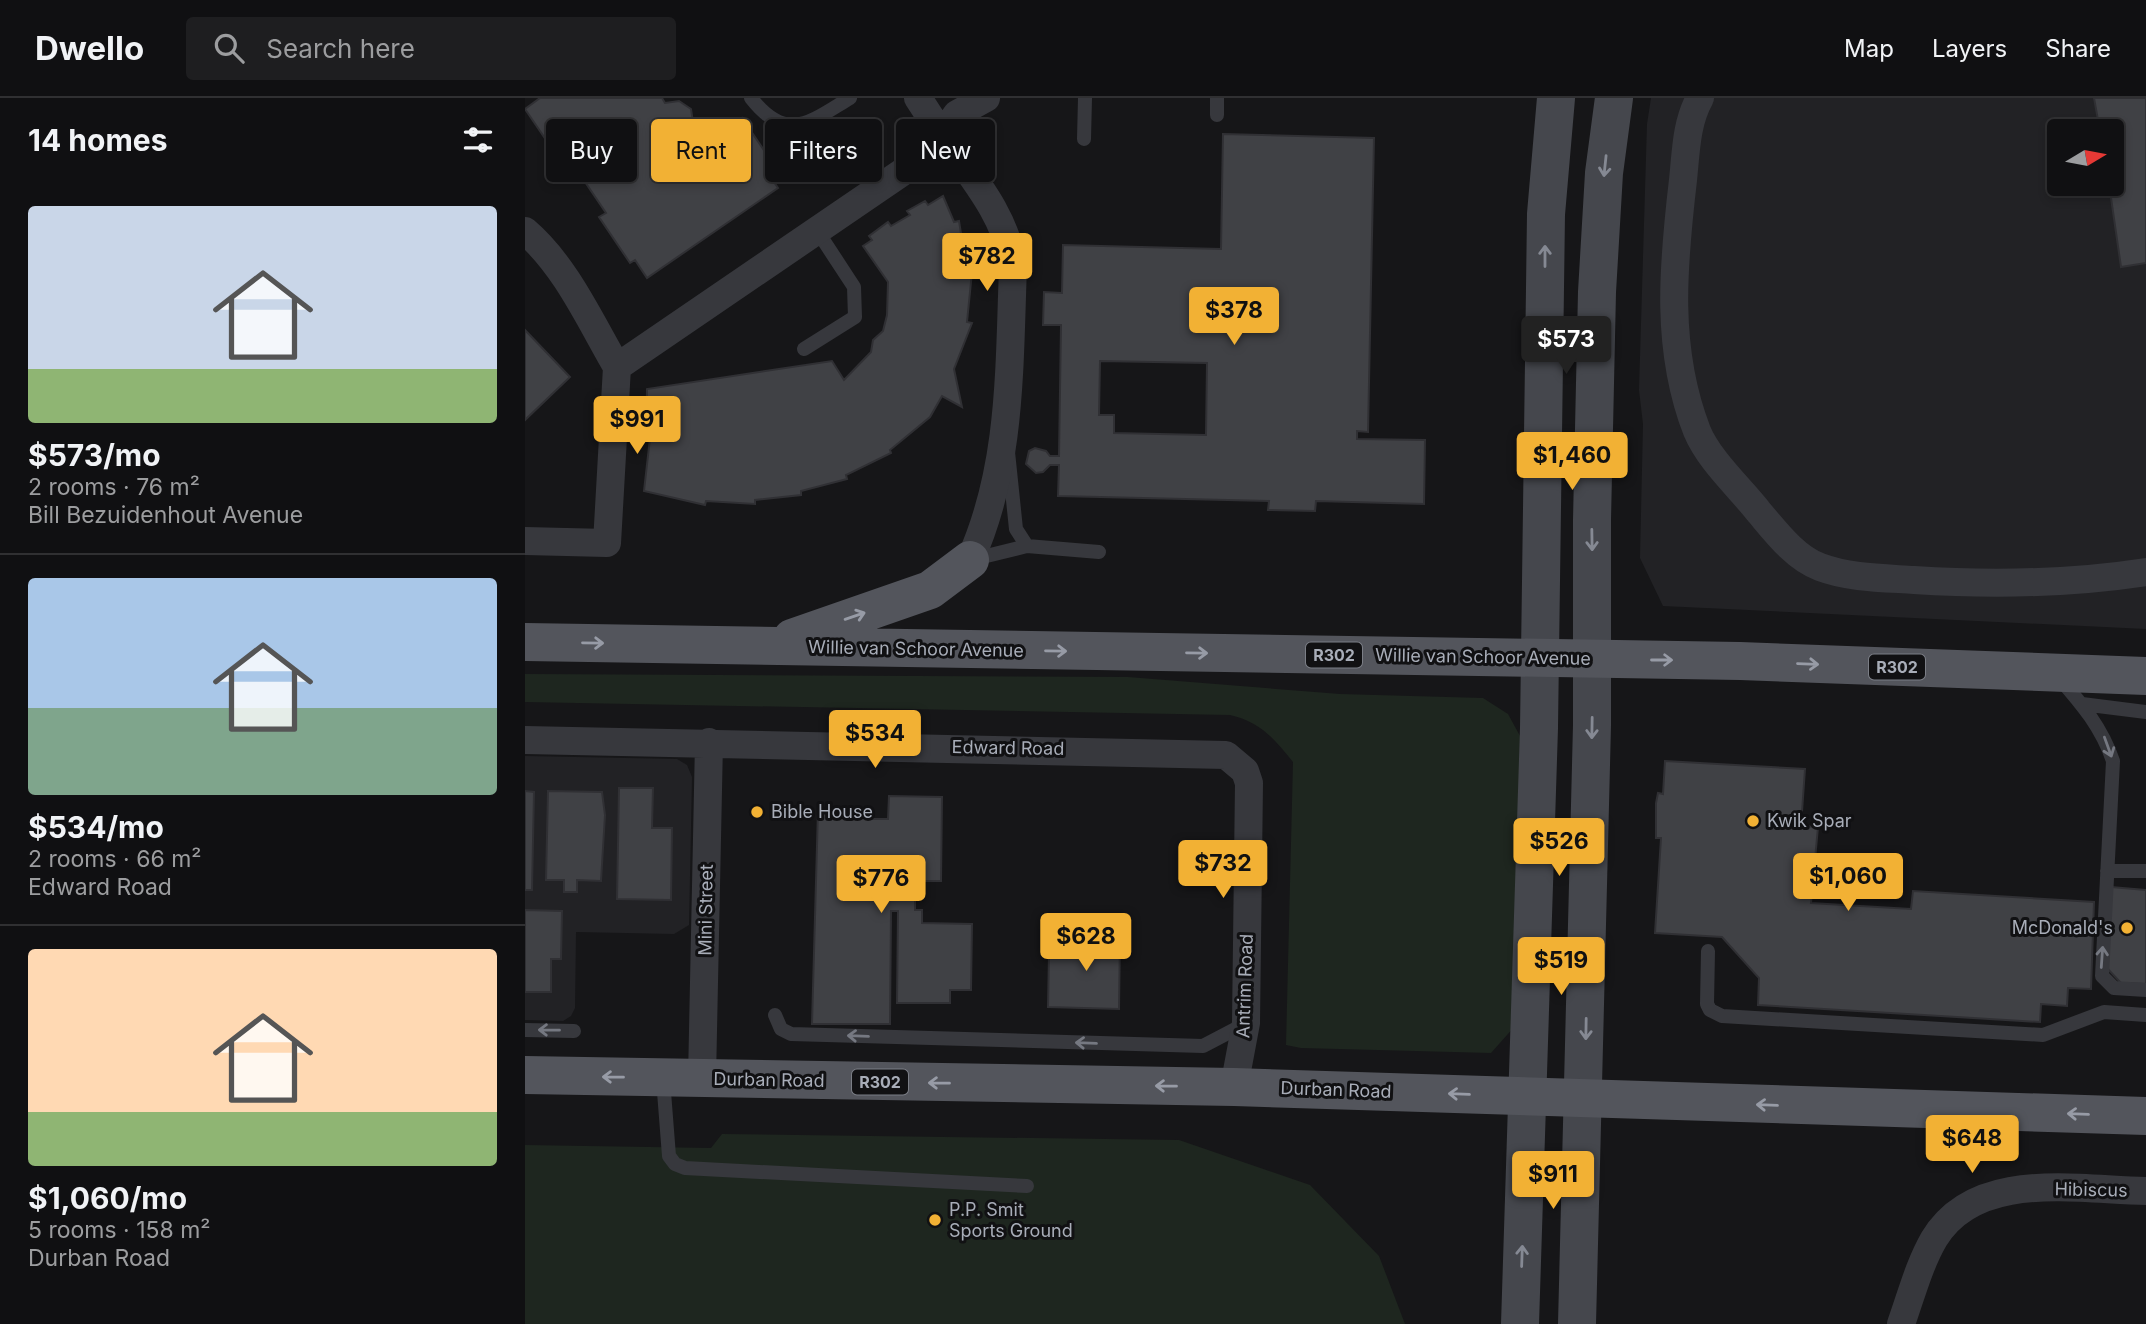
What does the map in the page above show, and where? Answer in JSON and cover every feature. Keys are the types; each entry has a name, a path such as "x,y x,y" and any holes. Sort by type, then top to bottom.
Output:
{"main road":[{"path":"1520,1324 1540,657 1546,214 1556,98"},
{"path":"1577,1324 1594,659 1592,520 1597,292 1604,173 1614,98"},
{"path":"767,647 930,590 970,560"},
{"name":"Willie van Schoor Avenue","path":"525,642 1540,657 2146,676"},
{"name":"Durban Road","path":"525,1075 1234,1087 2146,1116"}],"street":[{"path":"918,98 932,119"},
{"path":"953,119 957,114 986,98"},
{"path":"1700,98 1689,127 1676,240 1672,292 1679,365 1698,433 1721,465 1797,553 1820,567 1894,579 2024,585 2144,576"},
{"path":"617,367 896,177"},
{"path":"970,560 990,513 1005,440 1013,267 1010,244 1001,221 974,182"},
{"path":"525,231 538,242 561,273 617,367 607,543 525,541"},
{"name":"Edward Road","path":"525,740 1214,753 1237,762"},
{"name":"Mini Street","path":"702,1079 709,742"},
{"name":"Antrim Road","path":"1234,1087 1246,1024 1249,783 1237,762"},
{"name":"Hibiscus","path":"1901,1324 1934,1239 1944,1225 1971,1203 2009,1190 2146,1191"}],"lane":[{"path":"751,98 775,121 793,127 805,125 850,98"},
{"path":"1084,139 1085,98"},
{"path":"1217,98 1217,114"},
{"path":"804,349 855,317 854,287 818,232"},
{"path":"1005,440 1013,476 1014,520 1027,546"},
{"path":"970,560 1027,546 1099,552"},
{"path":"2054,672 2082,704 2105,738 2113,761 2102,976 2114,988 2146,990"},
{"path":"2082,704 2146,712"},
{"path":"2107,871 2146,871"},
{"path":"1708,951 1707,1004 1710,1010 1721,1016 2043,1035 2104,1012 2146,1015"},
{"path":"775,1015 781,1029 792,1034 1203,1046 1246,1024"},
{"path":"525,1030 574,1031"},
{"path":"662,1078 669,1156 675,1164 685,1168 1027,1185"}],"shaded area":[{"path":"1651,98 2146,98 2146,629 1663,606 1640,558 1643,424 1639,390 1647,124"},
{"path":"525,674 1128,677 1340,694 1483,698 1508,714 1520,736 1515,1026 1491,1053 1301,1048 1286,1045 1293,762 1266,732 1241,718 1230,715 525,702"},
{"path":"525,756 677,759 687,765 692,777 689,925 674,934 576,932 575,1008 571,1016 563,1021 525,1020"},
{"name":"P.P. Smit Sports Ground","path":"722,1134 1179,1140 1310,1185 1379,1256 1405,1324 525,1324 525,1145 711,1148"}],"building":[{"path":"540,98 662,98 665,103 679,101 691,109 693,119 651,119 651,182 751,182 751,131 765,152 765,182 774,182 778,188 647,278 635,260 630,263 599,217 606,213 585,182 637,182 637,119 546,119 546,140 525,109"},
{"path":"2094,98 2146,98 2146,263 2121,267 2111,196 2125,196 2125,119 2098,119"},
{"path":"1223,134 1374,138 1368,432 1357,431 1357,439 1425,440 1424,504 1316,501 1315,511 1268,510 1269,501 1058,496 1059,465 1050,465 1043,472 1036,473 1026,464 1029,451 1035,448 1046,451 1050,456 1059,456 1061,325 1043,325 1044,292 1062,293 1063,245 1221,249","holes":["1100,361 1207,363 1206,435 1114,433 1114,415 1099,415"]},
{"path":"943,196 954,222 959,221 967,271 972,272 967,322 972,323 954,369 962,407 942,396 930,417 890,450 891,453 846,475 847,479 801,491 801,495 755,500 755,504 706,501 705,505 644,491 650,438 646,437 647,389 832,361 844,380 871,352 873,340 883,331 887,315 888,282 863,246 872,240 869,236 888,222 891,226 910,215 907,211 925,201 928,205"},
{"path":"525,330 570,377 525,420"},
{"path":"1665,761 1805,769 1801,826 1818,827 1811,903 1911,909 1913,891 2094,902 2091,989 2068,988 2067,1006 2041,1004 2040,1022 1758,1005 1759,978 1722,937 1655,933 1661,838 1656,838 1656,803 1658,793 1663,794"},
{"path":"619,788 653,788 652,828 672,828 671,900 617,899"},
{"path":"525,791 534,792 532,890 525,890"},
{"path":"548,791 602,792 605,815 601,881 577,880 577,892 564,892 564,880 546,880"},
{"path":"889,796 942,797 941,881 894,881 894,897 915,897 915,910 922,910 922,923 972,924 971,990 950,990 950,1003 897,1003 898,911 891,911 890,1024 812,1024 818,810 870,810 870,819 888,819"},
{"name":"McDonald's","path":"2111,887 2146,890 2146,984 2121,983 2105,966"},
{"path":"525,910 562,911 561,959 551,959 551,992 525,992"},
{"path":"1062,934 1120,935 1119,1009 1048,1007 1049,954 1062,954"}],"place":[{"name":"Bible House","path":"757,812"},
{"name":"Kwik Spar","path":"1753,821"},
{"name":"McDonald's","path":"2127,928"},
{"name":"P.P. Smit Sports Ground","path":"935,1220"}]}
